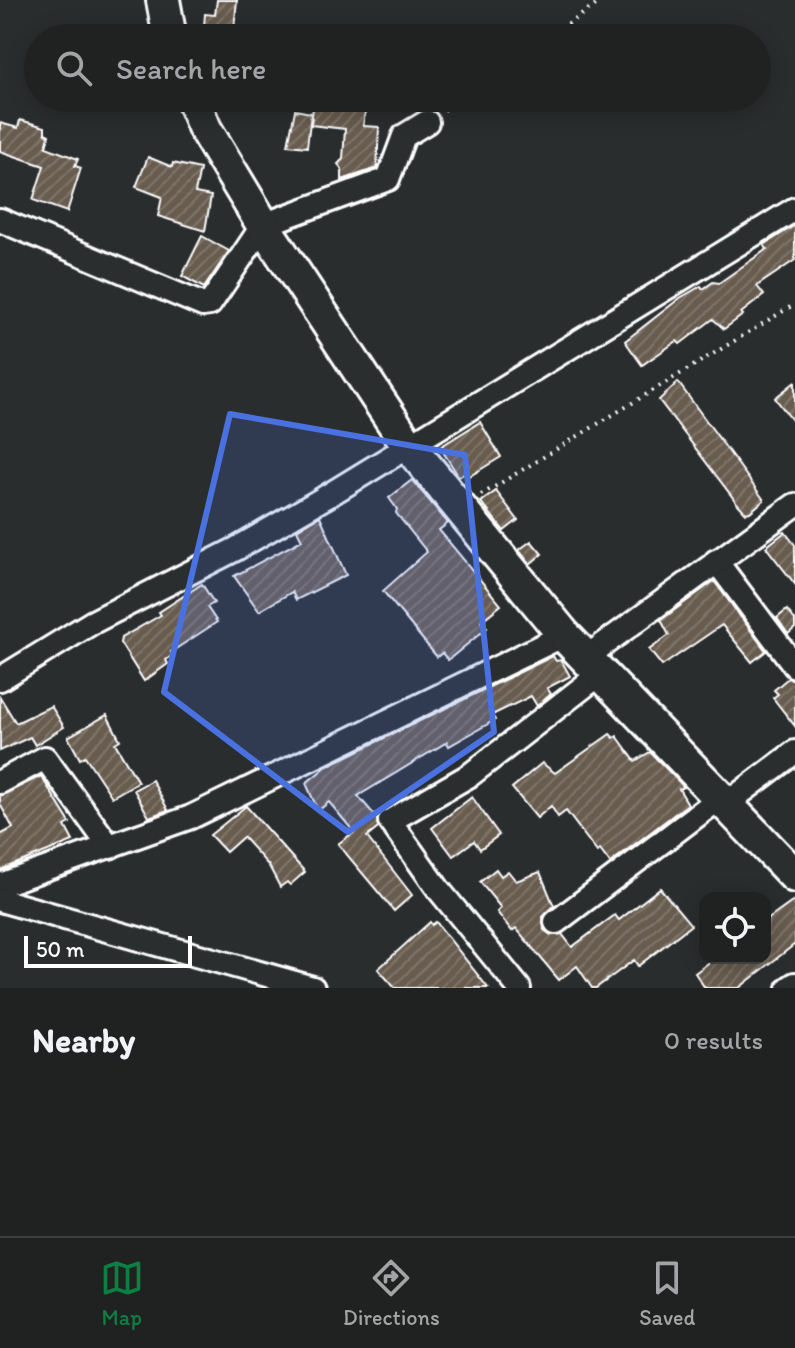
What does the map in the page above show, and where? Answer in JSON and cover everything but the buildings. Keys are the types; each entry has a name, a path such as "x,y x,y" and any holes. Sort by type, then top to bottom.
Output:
{"street":[{"path":"163,0 167,24"},
{"path":"198,112 263,225 409,446 583,656 795,876"},
{"path":"0,220 203,305 210,304 263,225 388,179 404,136 427,122"},
{"path":"0,679 93,622 236,549 795,209"},
{"path":"519,988 439,890 390,821 470,775 583,656 795,505"},
{"path":"716,561 795,666"},
{"path":"0,885 205,810 583,656"},
{"path":"556,922 795,752"},
{"path":"0,782 45,758 110,847"},
{"path":"0,900 313,988"},
{"path":"789,988 795,984"}],"path":[{"path":"568,24 603,0"},
{"path":"458,508 795,304"}],"highlighted area":[{"path":"230,414 465,455 494,732 348,832 164,692"}]}
